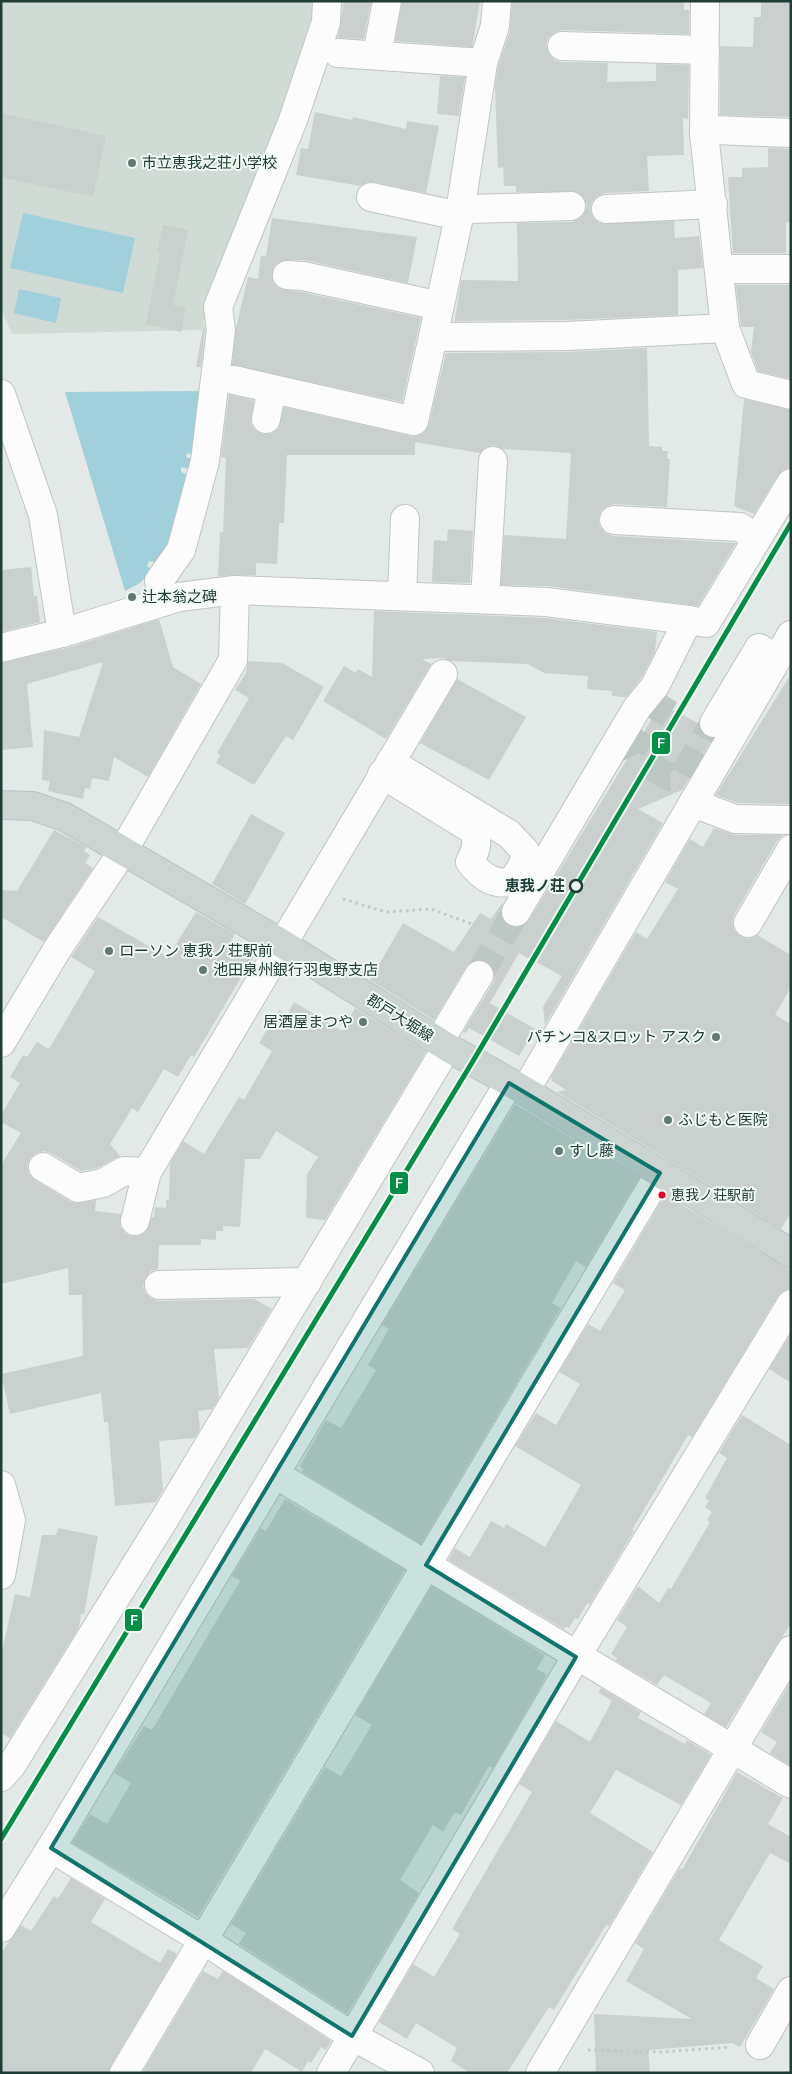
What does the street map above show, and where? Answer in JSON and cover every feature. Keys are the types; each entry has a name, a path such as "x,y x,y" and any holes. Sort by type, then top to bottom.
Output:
{"main road":[{"name":"郡戸大堀線","path":"1,805 32,806 65,817 281,943 443,1044 660,1173 791,1254"}],"street":[{"path":"163,602 159,581 181,550 205,461 221,330 218,307 293,120 326,22 327,1"},
{"path":"377,55 387,1"},
{"path":"234,380 414,421 460,212 483,64 494,26 497,1"},
{"path":"705,1 704,133 720,269 724,328 746,384 791,395"},
{"path":"562,46 705,50"},
{"path":"338,53 483,64"},
{"path":"704,133 714,130 791,133"},
{"path":"371,197 450,214 472,209 571,206"},
{"path":"606,209 713,204"},
{"path":"720,269 791,269"},
{"path":"287,275 303,276 440,306"},
{"path":"433,337 566,336 724,328"},
{"path":"266,419 272,389"},
{"path":"1,394 43,515 62,633"},
{"path":"484,600 494,461"},
{"path":"516,912 637,708 655,686 697,621 756,538 791,483"},
{"path":"402,596 404,520"},
{"path":"614,520 740,527 756,538"},
{"path":"1,1043 58,948 123,850 233,660 235,590"},
{"path":"1,648 62,633 179,597 235,590 546,602 697,621"},
{"path":"665,695 697,621"},
{"path":"1,1928 275,1474 693,803 791,635"},
{"path":"714,723 759,648 777,659"},
{"path":"135,1221 147,1172 281,943 443,674"},
{"path":"386,768 509,834 525,851 524,863 512,882 499,884 478,872 470,862 476,849 477,838 474,830 386,768"},
{"path":"693,803 735,819 791,820"},
{"path":"748,923 791,849"},
{"path":"5,1768 165,1518 307,1282 443,1044 480,975"},
{"path":"43,1167 78,1188 103,1183 124,1171 147,1172"},
{"path":"124,2073 660,1173"},
{"path":"159,1285 307,1282"},
{"path":"331,2073 576,1657 791,1304"},
{"path":"275,1474 576,1657 791,1784"},
{"path":"1,1485 10,1520 1,1575"},
{"path":"540,2073 731,1748 791,1650"},
{"path":"51,1848 203,1940 352,2036 420,2073"},
{"path":"760,2045 783,2021 791,1991"}],"path":[{"path":"315,887 326,893 386,912 431,909 472,924"},
{"path":"556,2045 566,2049 662,2052 760,2045"}],"highlighted area":[{"path":"509,1083 660,1173 426,1565 576,1657 352,2036 51,1848"}],"shaded area":[{"name":"市立恵我之荘小学校","path":"1,1 317,1 315,21 282,116 208,300 202,330 12,334 1,309"}],"water":[{"path":"23,213 135,238 123,293 10,268"},
{"path":"19,289 61,298 56,323 14,313"},
{"path":"205,391 193,455 187,453 186,457 192,459 190,469 181,467 181,472 189,476 173,532 158,563 149,561 147,566 153,570 140,583 125,591 65,392"}],"building":[{"path":"344,1 371,1 364,39 338,38"},
{"path":"402,1 480,1 472,47 395,41"},
{"path":"512,1 684,1 684,10 689,10 689,34 562,30 548,38 546,45 549,54 554,60 561,62 608,63 607,82 656,81 656,64 689,65 688,119 683,118 684,155 647,156 649,191 605,193 597,196 592,202 590,209 593,218 599,223 674,221 675,238 699,236 703,268 678,270 678,315 567,320 452,321 455,320 461,280 518,281 517,223 572,222 584,214 587,206 584,198 578,192 516,192 516,186 504,186 503,167 498,168 495,85 498,67 510,31"},
{"path":"761,1 791,1 791,117 720,115 720,46 753,47 754,17 761,17"},
{"path":"440,76 465,77 459,116 437,114"},
{"path":"315,112 352,120 353,117 406,129 407,121 439,126 426,193 374,182 367,182 361,186 296,175 301,148 308,149"},
{"path":"1,113 106,136 93,197 1,177"},
{"path":"768,148 791,149 791,222 786,222 786,253 733,253 728,177 742,177 742,168 768,167"},
{"path":"272,218 417,237 408,283 304,260 281,261 274,266 272,274 273,282 278,288 421,318 402,402 232,365 236,328 248,277 258,279 261,256 266,256"},
{"path":"163,225 188,230 173,305 186,307 181,332 146,324 160,253 157,252"},
{"path":"736,285 791,285 791,379 758,371 751,352 754,327 741,327"},
{"path":"204,323 201,367 196,367"},
{"path":"647,348 649,446 662,447 662,451 668,451 667,459 670,459 667,507 614,504 607,506 601,511 598,520 600,527 605,533 613,536 736,543 698,606 548,586 501,585 504,535 566,539 571,453 502,449 494,445 485,448 480,453 415,442 415,455 287,455 284,523 279,523 277,564 256,563 256,575 218,576 220,532 223,532 226,458 221,457 229,394 254,401 251,424 255,430 262,434 271,434 278,429 284,407 418,436 425,432 429,424 446,353 568,352"},
{"path":"744,399 791,410 791,467 783,470 778,475 754,514 734,506"},
{"path":"448,529 473,531 470,583 432,582 434,540 447,541"},
{"path":"31,567 34,596 37,596 40,622 1,632 1,570"},
{"path":"374,611 545,618 657,632 655,651 642,677 626,697 612,696 612,691 587,689 588,676 544,673 528,664 451,661 444,658 422,659 431,664 386,739 323,701 344,666 356,673 358,669 372,677"},
{"path":"159,619 173,667 201,684 148,777 114,757 109,781 92,778 90,789 85,788 83,799 48,791 50,781 42,780 44,730 79,737 103,662 27,684 33,747 1,750 1,663 67,648"},
{"path":"248,661 282,663 324,687 293,740 286,736 254,785 216,763 220,755 217,753 249,698 235,690 246,673"},
{"path":"791,674 791,804 738,803 716,795"},
{"path":"457,679 526,717 489,780 420,743"},
{"path":"661,704 698,723 701,731 706,736 713,738 682,790 638,809 663,823 545,1025 543,1007 562,976 519,953 490,1003 535,1029 519,1056 469,1028 466,1033 463,1032 493,983 495,976 493,968 487,961 480,959 472,961 466,967 434,1020 370,980 403,923 454,952 480,913 491,919 502,903 502,919 508,925 516,928 524,925 529,920"},
{"path":"251,814 285,833 245,904 212,884"},
{"path":"714,828 735,835 783,835 777,841 734,915 732,922 735,931 741,937 748,939 757,935 791,955 791,987 775,1015 791,1024 791,1212 781,1229 557,1092 566,1090 552,1081 551,1077 636,932 647,939 678,889 665,882 690,839 703,847"},
{"path":"54,830 86,847 84,851 90,855 85,863 93,868 44,942 1,917 1,890 17,891"},
{"path":"196,912 235,934 231,940 255,954 194,1057 191,1055 178,1077 164,1069 138,1112 132,1108 110,1144 120,1156 97,1168 81,1171 51,1153 44,1151 36,1153 30,1159 27,1166 29,1174 35,1180 71,1202 81,1203 96,1200 95,1211 121,1214 120,1226 125,1233 131,1236 139,1236 146,1232 152,1217 154,1217 155,1207 166,1208 166,1200 169,1200 170,1164 183,1141 204,1154 239,1097 244,1100 272,1051 259,1043 276,1014 279,1010 287,1015 294,1002 342,1031 355,1008 426,1052 325,1220 306,1218 307,1174 318,1157 276,1131 260,1159 245,1159 240,1227 223,1226 223,1231 216,1231 216,1240 201,1239 201,1245 159,1245 158,1269 151,1271 143,1285 145,1293 151,1298 159,1301 254,1299 272,1309 248,1348 214,1349 219,1398 212,1409 198,1411 200,1429 195,1438 159,1441 163,1490 156,1502 115,1506 108,1422 104,1422 101,1393 10,1414 1,1374 83,1356 82,1295 69,1295 68,1268 1,1284 1,1165 21,1133 1,1122 1,1115 20,1083 10,1077 23,1055 27,1057 37,1042 49,1049 95,971 71,957 98,917 168,957"},
{"path":"515,1104 639,1178 586,1267 576,1261 552,1303 561,1308 421,1544 302,1472 303,1469 300,1466 326,1420 341,1428 376,1370 368,1365 389,1329 382,1325"},
{"path":"665,1195 791,1270 791,1288 783,1291 778,1296 692,1437 688,1435 590,1604 587,1603 578,1619 575,1618 569,1628 566,1626 564,1629 448,1560 455,1548 470,1557 491,1521 504,1528 506,1524 545,1547 581,1485 515,1446 536,1413 556,1425 580,1384 559,1372 588,1324 600,1331 625,1290 613,1283"},
{"path":"791,1334 791,1383 769,1369"},
{"path":"742,1415 791,1445 791,1623 726,1727 704,1714 711,1703 664,1675 657,1685 616,1661 617,1658 611,1654 627,1627 617,1620 638,1586 659,1603 668,1588 671,1589 710,1522 707,1520 712,1512 705,1507 709,1501 705,1498 727,1458 719,1453"},
{"path":"285,1499 405,1570 198,1917 72,1843 90,1814 107,1824 131,1783 114,1773 144,1726 152,1730 240,1581 232,1576 261,1528 266,1531"},
{"path":"58,1528 98,1536 84,1614 81,1614 79,1627 10,1738 1,1733 1,1655 15,1594 30,1597 42,1535 56,1535"},
{"path":"432,1586 545,1655 537,1669 547,1675 493,1768 489,1766 461,1815 455,1812 443,1832 433,1825 400,1880 419,1893 347,2014 239,1944 246,1933 231,1924 325,1767 341,1776 372,1725 355,1715"},
{"path":"791,1681 791,1766 770,1753 777,1742 761,1732"},
{"path":"601,1688 641,1712 638,1718 685,1744 687,1740 710,1754 710,1756 681,1805 616,1770 590,1813 653,1852 609,1926 606,1925 554,2010 549,2007 507,2073 470,2073 451,2061 457,2048 416,2023 407,2039 379,2022 413,1964 434,1977 460,1934 452,1929 532,1792 519,1784 556,1721 590,1742 612,1701 598,1692"},
{"path":"737,1772 783,1798 768,1824 791,1837 791,1864 770,1853 719,1940 763,1966 756,1978 774,1989 740,2047 732,2043 648,2050 650,2073 596,2073 594,2014 692,2019 626,1981 644,1949 635,1943 680,1868 682,1870"},
{"path":"71,1878 105,1899 91,1922 160,1963 168,1949 177,1954 108,2073 1,2073 1,1953 21,1925 31,1931 54,1896 58,1899"},
{"path":"203,1971 218,1979 223,1971 331,2041 326,2050 321,2047 311,2063 308,2061 302,2072 265,2049 251,2073 142,2073"}],"tunnel":[{"path":"665,695 632,749 636,757 669,777 683,776 714,723"},
{"path":"479,975 516,912"}],"transit line":[{"name":"F","path":"1,1839 473,1061 791,523"}],"place":[{"name":"市立恵我之荘小学校","path":"132,163"},
{"name":"辻本翁之碑","path":"132,597"},
{"name":"恵我ノ荘","path":"576,886"},
{"name":"ローソン 恵我ノ荘駅前","path":"109,951"},
{"name":"池田泉州銀行羽曳野支店","path":"203,970"},
{"name":"居酒屋まつや","path":"363,1022"},
{"name":"パチンコ&スロット アスク","path":"716,1037"},
{"name":"ふじもと医院","path":"668,1120"},
{"name":"すし藤","path":"559,1151"},
{"name":"恵我ノ荘駅前","path":"662,1195"}]}
